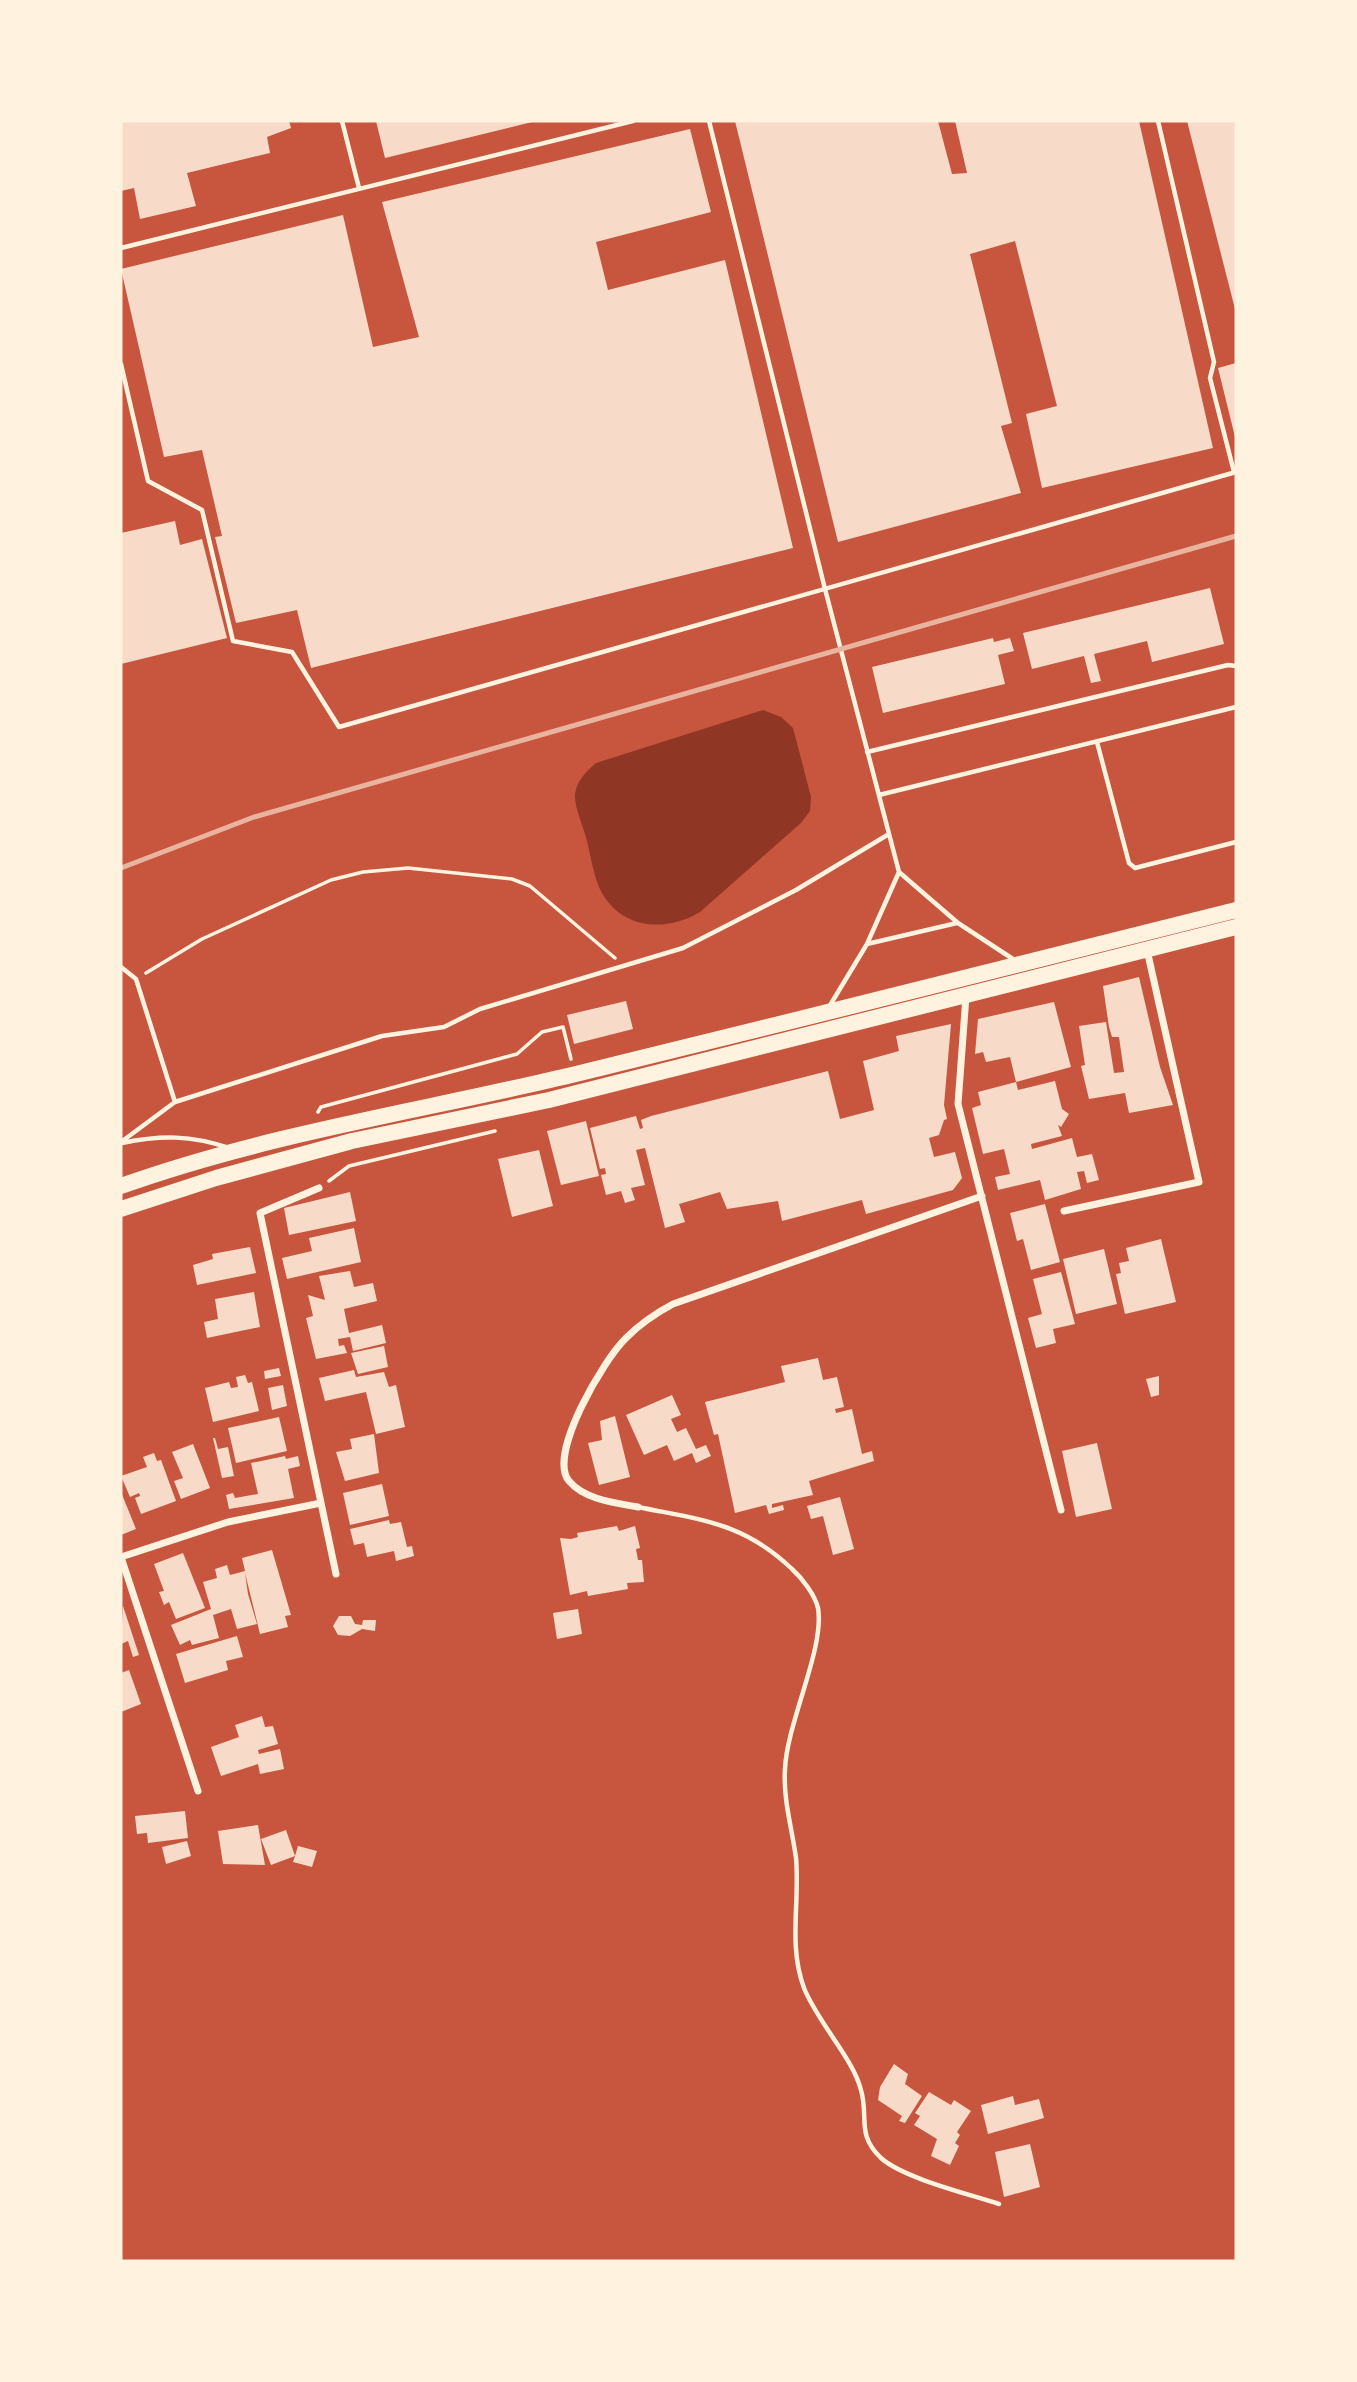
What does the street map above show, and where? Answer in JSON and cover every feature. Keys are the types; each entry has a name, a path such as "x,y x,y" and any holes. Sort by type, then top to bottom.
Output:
{"highway":[{"path":"121,1186 168,1169 304,1135 574,1074 1236,910"},
{"path":"121,1209 204,1182 352,1141 549,1100 1236,927"}],"street":[{"path":"1064,1211 1199,1182 1147,949"},
{"path":"966,995 958,1104 1061,1510"},
{"path":"319,1188 260,1213 336,1574"},
{"path":"638,1507 580,1492 567,1479 564,1446 602,1372 624,1340 655,1314 673,1304 982,1196"},
{"path":"198,1791 121,1557 217,1525 321,1503"}],"lane":[{"path":"342,121 359,188"},
{"path":"121,248 633,121"},
{"path":"709,121 825,589 899,872 958,923 1019,964"},
{"path":"121,364 148,481 202,510 233,641 292,652 339,727 1235,472 1210,378 1214,362 1158,121"},
{"path":"867,752 1228,665 1236,666"},
{"path":"879,795 1236,707"},
{"path":"1097,742 1129,863 1135,868 1236,842"},
{"path":"121,1142 174,1102 382,1036 444,1027 480,1009 683,948 796,890 890,834"},
{"path":"826,1012 867,944 899,872"},
{"path":"867,944 958,923"},
{"path":"121,967 136,979 174,1102"},
{"path":"121,1142 181,1135 240,1151"},
{"path":"638,1507 739,1530 780,1557 802,1578 818,1608 815,1643 789,1731 785,1769 787,1818 797,1876 795,1962 806,1992 837,2048 853,2069 862,2090 868,2143 883,2160 907,2174 999,2204"}],"path":[{"path":"136,979 202,939 331,880 363,872 408,868 512,879 530,886 625,967"},
{"path":"304,1135 321,1107 517,1054 542,1032 563,1027 574,1074"},
{"path":"319,1188 349,1166 469,1137"}],"shaded area":[{"path":"763,710 781,717 793,728 811,797 810,811 801,823 700,912 674,923 660,925 634,921 622,914 602,893 595,875 575,799 582,777 596,763"}],"building":[{"path":"121,121 289,121 291,128 267,137 270,153 187,173 196,206 140,219 134,188 121,191"},
{"path":"376,121 532,121 532,122 385,158"},
{"path":"735,121 938,121 952,174 967,173 955,121 1139,121 1213,448 1042,488 1026,414 1057,406 1015,241 970,254 1012,423 1001,426 1021,493 838,542"},
{"path":"1187,121 1236,121 1236,309 1235,309"},
{"path":"690,129 711,212 596,242 608,290 725,260 793,548 311,668 297,610 236,623 215,537 222,536 202,450 164,457 121,269 343,215 373,347 419,337 382,202"},
{"path":"1236,363 1236,437 1235,437 1218,368"},
{"path":"175,521 180,545 202,539 227,638 121,664 121,533"},
{"path":"1210,588 1224,644 1152,662 1147,641 1094,654 1101,681 1091,683 1084,656 1032,669 1023,633"},
{"path":"993,638 994,642 1010,638 1014,651 998,655 1005,684 883,713 872,667"},
{"path":"1139,977 1160,1067 1173,1105 1129,1113 1125,1093 1089,1099 1081,1066 1085,1065 1079,1026 1106,1022 1114,1073 1124,1072 1119,1037 1112,1037 1109,1027 1103,986"},
{"path":"626,1001 633,1029 574,1044 567,1015"},
{"path":"1054,1002 1071,1067 1016,1082 1010,1057 986,1062 983,1052 975,1054 978,1019"},
{"path":"951,1024 944,1105 947,1119 944,1120 939,1135 929,1138 934,1157 955,1152 962,1178 953,1190 866,1214 862,1200 782,1221 778,1201 727,1209 720,1192 679,1204 685,1222 665,1228 645,1148 636,1150 645,1185 631,1188 635,1200 625,1203 621,1191 606,1195 601,1175 606,1174 605,1168 600,1169 590,1128 636,1116 640,1129 643,1128 641,1120 651,1116 828,1071 840,1119 874,1110 863,1061 899,1051 896,1036"},
{"path":"1055,1081 1062,1109 1069,1114 1061,1127 1058,1125 1062,1136 1031,1144 1032,1149 1072,1138 1077,1157 1092,1154 1099,1180 1087,1183 1084,1171 1077,1172 1081,1189 1045,1200 1040,1180 998,1190 995,1177 1010,1174 1004,1149 983,1154 972,1108 981,1105 978,1092 1016,1082 1018,1090"},
{"path":"586,1121 599,1176 561,1185 547,1131"},
{"path":"539,1150 553,1206 512,1217 498,1159"},
{"path":"350,1192 356,1221 289,1235 284,1208"},
{"path":"1045,1204 1060,1262 1031,1270 1023,1239 1017,1241 1010,1213"},
{"path":"354,1228 361,1262 287,1279 282,1258 312,1251 309,1238"},
{"path":"1161,1239 1176,1302 1125,1314 1116,1274 1121,1273 1119,1263 1129,1261 1126,1248"},
{"path":"250,1247 256,1273 197,1285 193,1265 213,1259 212,1254"},
{"path":"1104,1249 1117,1304 1076,1314 1063,1259"},
{"path":"350,1271 354,1287 373,1283 377,1301 344,1309 349,1333 382,1325 386,1343 353,1351 350,1337 338,1339 339,1346 344,1345 347,1353 316,1359 306,1318 313,1316 308,1295 325,1300 319,1276"},
{"path":"1061,1272 1075,1324 1053,1329 1056,1343 1036,1348 1028,1318 1042,1314 1033,1279"},
{"path":"254,1292 260,1327 207,1338 204,1322 218,1319 215,1299"},
{"path":"384,1346 388,1367 358,1374 351,1353"},
{"path":"818,1358 823,1380 837,1377 844,1407 835,1409 836,1413 852,1409 862,1454 872,1451 874,1461 809,1481 813,1495 772,1504 772,1508 783,1505 784,1510 769,1514 766,1505 735,1513 718,1434 714,1435 705,1402 785,1382 781,1366"},
{"path":"279,1368 281,1376 265,1379 264,1371"},
{"path":"354,1370 356,1377 384,1372 389,1387 396,1385 405,1427 376,1434 366,1392 325,1401 319,1378"},
{"path":"245,1375 248,1383 252,1382 259,1411 213,1422 205,1388 229,1382 231,1388 238,1387 236,1377"},
{"path":"1159,1376 1159,1395 1151,1397 1146,1379"},
{"path":"283,1385 287,1406 272,1410 268,1388"},
{"path":"672,1395 681,1415 671,1419 677,1432 686,1428 696,1449 706,1445 711,1456 696,1463 692,1453 674,1461 667,1445 644,1455 626,1415"},
{"path":"615,1416 630,1477 599,1485 588,1443 602,1440 600,1421"},
{"path":"279,1417 287,1451 236,1463 228,1428"},
{"path":"374,1434 379,1473 345,1481 336,1452 352,1449 350,1439"},
{"path":"213,1438 218,1449 228,1447 234,1476 222,1478"},
{"path":"1097,1443 1112,1509 1076,1517 1062,1451"},
{"path":"193,1444 210,1488 181,1499 174,1481 183,1478 172,1452"},
{"path":"154,1453 157,1461 161,1460 176,1501 141,1514 135,1498 140,1496 139,1493 130,1497 121,1476 147,1467 143,1457"},
{"path":"285,1456 286,1459 298,1456 300,1466 288,1469 294,1498 229,1509 226,1495 233,1493 235,1498 258,1494 251,1463"},
{"path":"382,1484 389,1516 350,1525 343,1493"},
{"path":"121,1492 136,1529 121,1535"},
{"path":"840,1497 854,1549 833,1555 823,1516 811,1519 807,1506"},
{"path":"389,1520 390,1524 401,1522 407,1547 412,1546 414,1556 396,1561 394,1551 367,1557 364,1543 354,1545 350,1529"},
{"path":"617,1526 619,1531 635,1526 640,1548 636,1549 638,1560 642,1560 644,1582 627,1583 628,1589 588,1596 587,1591 570,1595 560,1538 571,1539 578,1537 577,1533"},
{"path":"272,1550 291,1615 285,1616 288,1627 260,1634 245,1573 257,1624 237,1629 231,1609 213,1615 219,1638 192,1645 190,1640 180,1645 171,1625 211,1609 203,1582 217,1578 215,1569 227,1565 230,1575 245,1571 242,1558"},
{"path":"183,1553 205,1608 176,1619 169,1602 164,1605 159,1592 164,1591 154,1564"},
{"path":"123,1606 139,1655 133,1657 128,1641 121,1644"},
{"path":"578,1609 582,1634 557,1639 553,1613"},
{"path":"339,1616 351,1616 355,1624 362,1625 363,1620 376,1620 375,1631 362,1629 350,1636 338,1635 333,1626"},
{"path":"237,1636 243,1657 226,1661 228,1670 185,1683 176,1654"},
{"path":"129,1670 141,1704 121,1712 121,1673"},
{"path":"262,1716 265,1727 273,1726 278,1744 258,1750 259,1754 280,1749 284,1769 260,1774 258,1764 221,1776 211,1747 239,1737 235,1725"},
{"path":"185,1811 188,1838 148,1843 147,1833 137,1834 135,1816"},
{"path":"258,1825 265,1865 223,1864 218,1831"},
{"path":"286,1830 295,1856 271,1865 261,1839"},
{"path":"187,1841 191,1856 166,1864 162,1847"},
{"path":"298,1846 317,1851 312,1867 293,1862"},
{"path":"894,2064 908,2074 905,2084 922,2096 905,2123 899,2121 902,2116 878,2100 880,2087"},
{"path":"929,2092 951,2105 954,2100 971,2111 957,2132 960,2135 955,2143 959,2146 950,2165 931,2156 937,2139 914,2125 920,2116 915,2113"},
{"path":"1013,2096 1015,2105 1039,2099 1044,2118 988,2134 981,2105"},
{"path":"1030,2144 1040,2187 1004,2197 995,2152"}],"railway":[{"path":"121,868 254,817 1236,536"}]}
